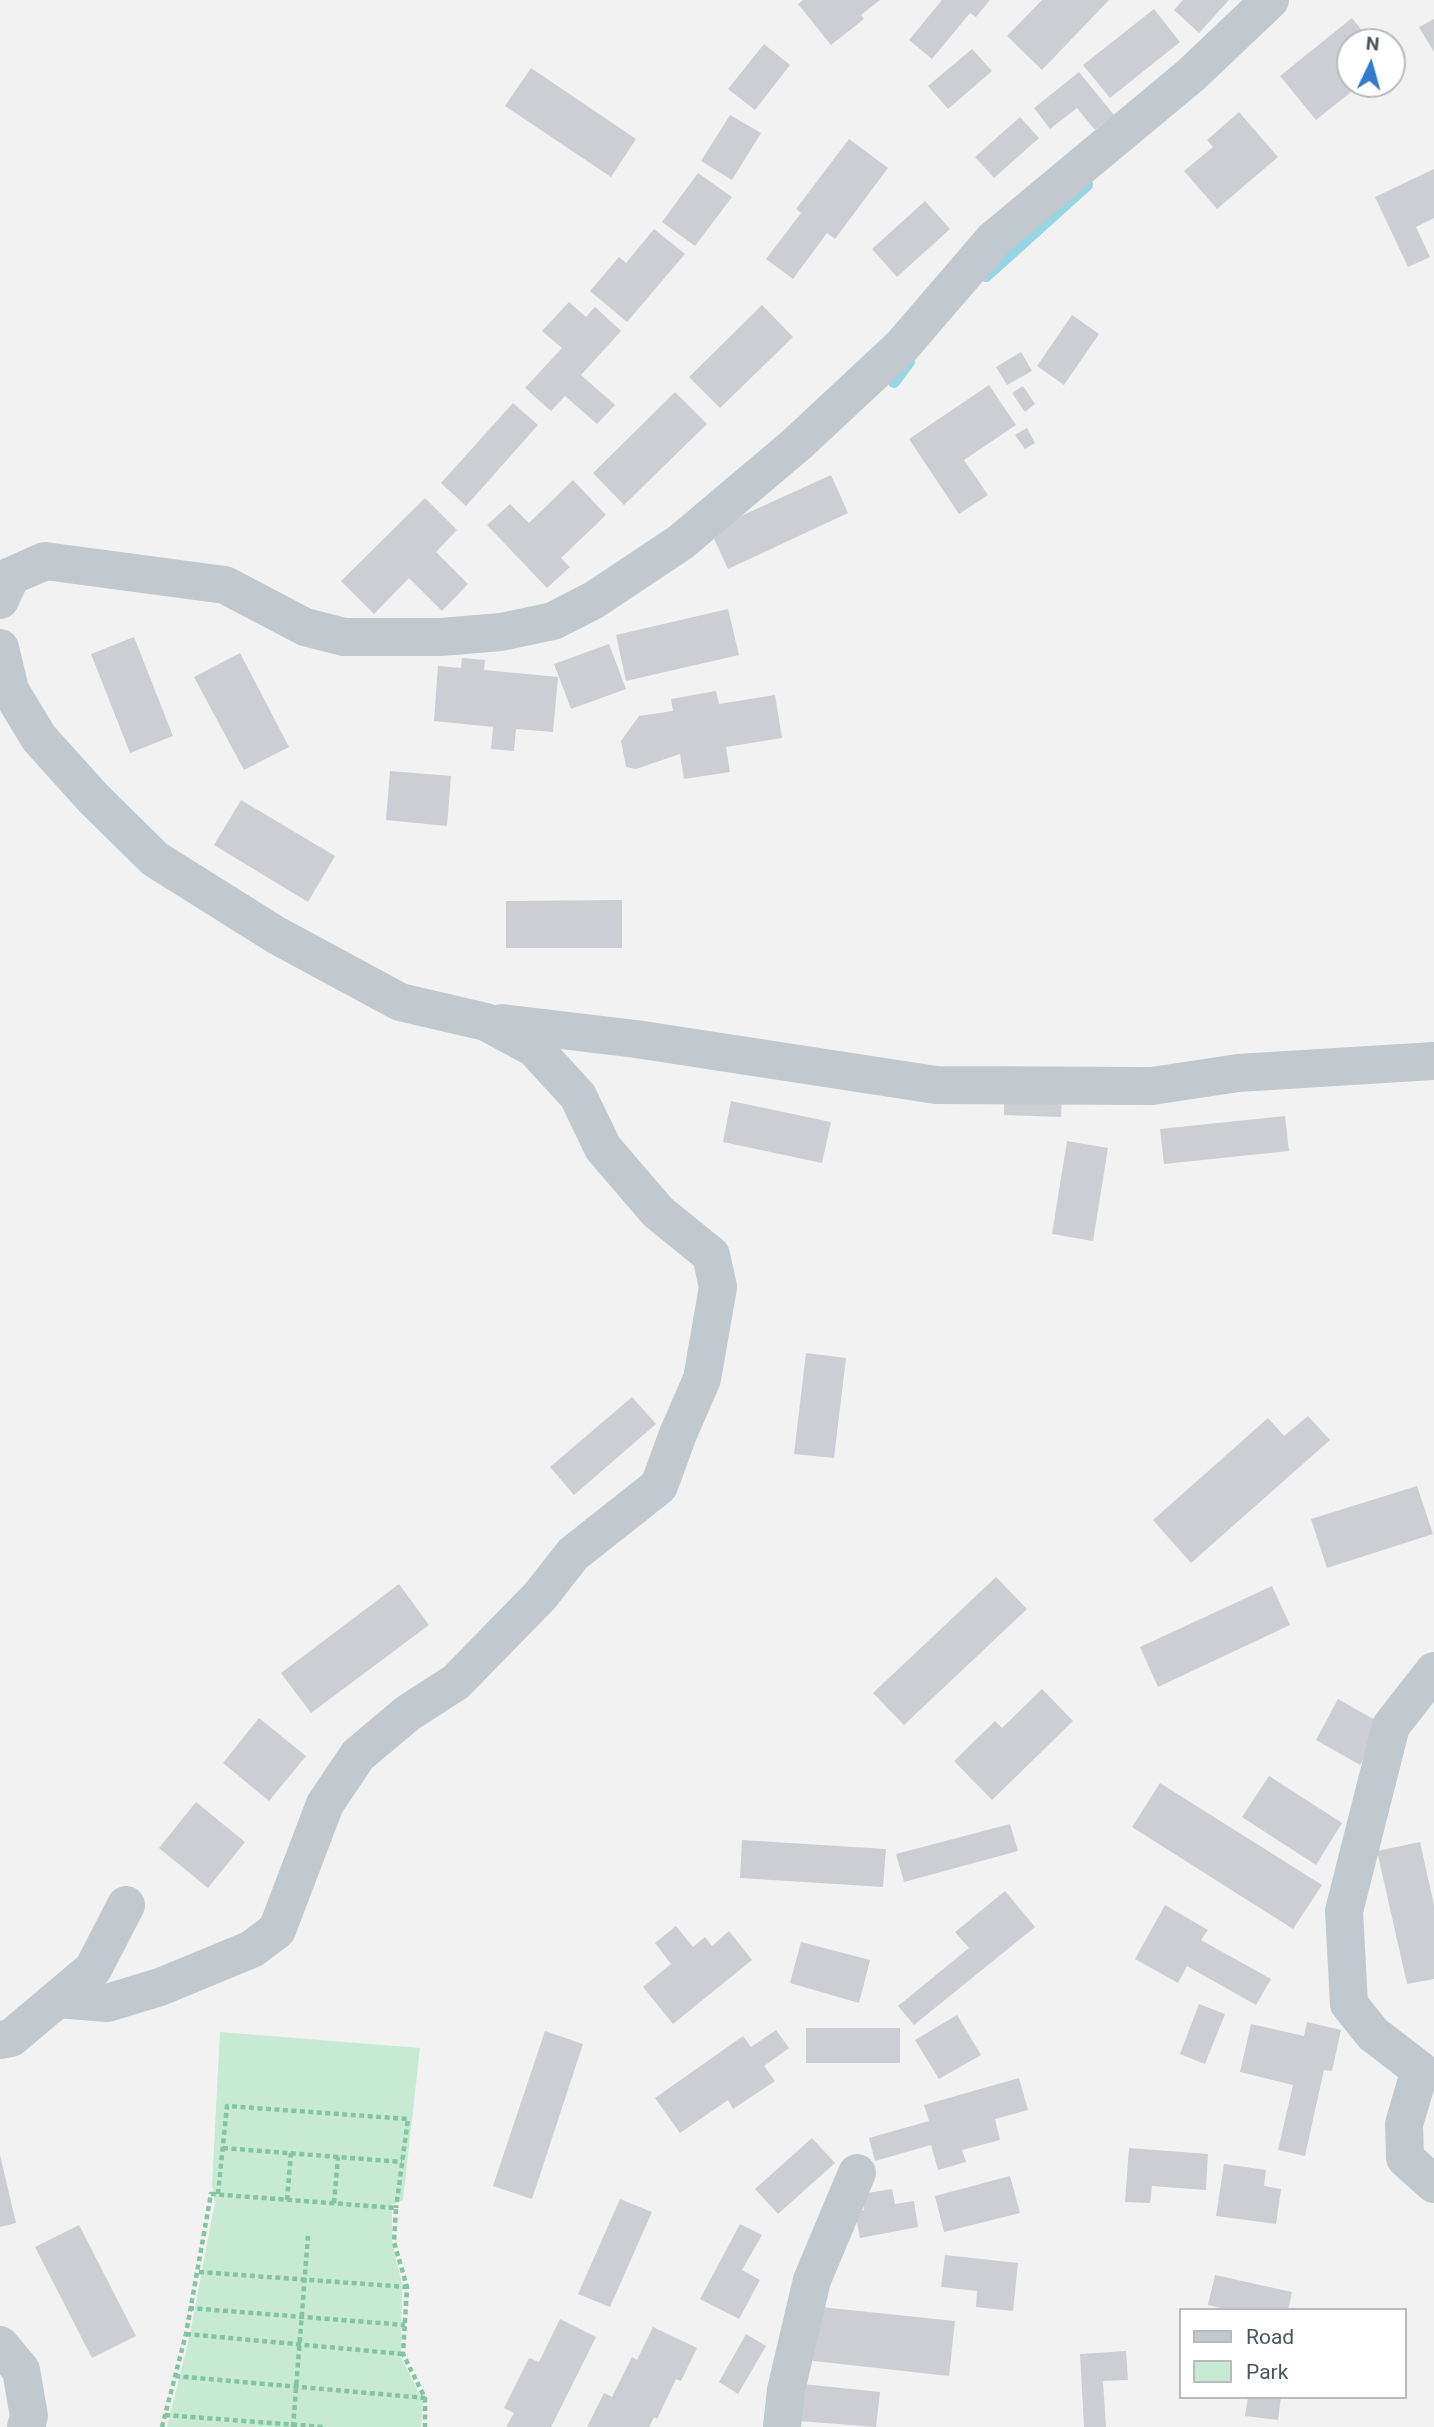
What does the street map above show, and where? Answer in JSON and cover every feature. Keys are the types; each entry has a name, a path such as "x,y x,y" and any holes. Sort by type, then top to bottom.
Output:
{"street":[{"path":"0,600 11,576 46,561 225,584 305,627 344,637 441,637 501,632 553,621 594,600 681,542 797,444 902,346 995,239 1191,75 1270,0"},
{"path":"0,648 10,690 40,738 94,799 155,859 276,935 400,1002 486,1021 636,1039 936,1085 1152,1086 1238,1073 1434,1061"},
{"path":"58,1999 107,2003 133,1995 252,1949 276,1930 325,1804 358,1755 408,1713 456,1682 540,1596 573,1554 659,1486 702,1379 717,1296 711,1255 658,1212 603,1148 578,1096 534,1048 486,1021"},
{"path":"1434,1671 1391,1726 1344,1911 1349,2004 1373,2034 1420,2070 1404,2124 1405,2158 1434,2184"},
{"path":"0,2040 10,2038 93,1969 126,1905"},
{"path":"782,2427 786,2390 812,2280 857,2173"},
{"path":"0,2346 21,2370 29,2416 26,2427"}],"path":[{"path":"218,2194 227,2106 408,2119 394,2242 407,2287 403,2354 425,2398 425,2427"},
{"path":"223,2148 402,2162"},
{"path":"287,2200 291,2153"},
{"path":"334,2203 338,2157"},
{"path":"162,2427 186,2334 211,2194 396,2208"},
{"path":"293,2426 308,2236"},
{"path":"198,2272 407,2287"},
{"path":"189,2308 405,2325"},
{"path":"186,2334 403,2354"},
{"path":"175,2376 425,2398"},
{"path":"165,2415 324,2427"}],"green space":[{"path":"220,2032 420,2048 403,2200 392,2205 392,2241 402,2284 401,2357 423,2401 421,2427 167,2427 189,2339 215,2202 212,2185"}],"building":[{"path":"803,0 880,0 861,15 864,19 831,45 798,4"},
{"path":"942,0 990,0 976,17 970,13 932,59 909,40"},
{"path":"1042,0 1109,0 1042,70 1007,36"},
{"path":"1183,0 1229,0 1199,33 1174,10"},
{"path":"1154,9 1180,42 1110,98 1083,65"},
{"path":"1352,18 1360,28 1340,28"},
{"path":"1434,19 1434,52 1419,27"},
{"path":"1336,31 1336,98 1344,98 1316,120 1280,76"},
{"path":"764,44 790,65 755,110 728,89"},
{"path":"972,49 992,71 948,109 928,86"},
{"path":"531,68 636,139 611,177 505,106"},
{"path":"1079,72 1114,115 1095,130 1077,108 1050,129 1034,108"},
{"path":"1239,112 1278,157 1217,209 1184,171 1213,147 1207,140"},
{"path":"730,115 761,133 732,180 701,161"},
{"path":"1020,117 1039,138 994,178 975,157"},
{"path":"849,139 888,168 835,239 827,233 793,279 766,259 801,213 796,209"},
{"path":"1434,169 1434,218 1416,227 1430,257 1408,267 1375,197"},
{"path":"698,173 732,197 695,246 662,222"},
{"path":"925,201 950,229 897,277 872,249"},
{"path":"654,229 685,254 627,322 590,291 619,257 626,263"},
{"path":"569,302 586,317 595,307 621,331 581,375 615,405 597,424 565,396 551,411 525,388 562,348 542,331"},
{"path":"762,305 793,337 720,408 689,377"},
{"path":"1072,315 1099,334 1064,385 1037,366"},
{"path":"1021,352 1032,371 1007,385 996,367"},
{"path":"989,385 1016,425 964,460 988,495 959,514 909,439"},
{"path":"1023,386 1035,404 1025,412 1012,393"},
{"path":"675,392 707,424 624,505 593,473"},
{"path":"513,403 538,425 466,506 441,483"},
{"path":"1027,428 1035,443 1025,449 1015,435"},
{"path":"831,475 848,513 728,569 710,530"},
{"path":"573,480 606,515 561,558 570,567 547,588 487,525 510,504 529,523"},
{"path":"425,498 457,530 436,552 468,584 442,611 409,578 374,614 341,581"},
{"path":"728,609 739,655 626,681 616,635"},
{"path":"134,637 173,736 130,753 91,654"},
{"path":"609,644 626,689 571,709 554,664"},
{"path":"240,653 289,747 244,770 194,677"},
{"path":"462,658 485,660 484,670 558,677 553,732 516,729 514,751 491,749 493,727 434,721 438,666 461,668"},
{"path":"716,691 719,704 775,695 782,738 726,747 730,772 684,779 680,754 636,769 626,767 621,741 639,716 673,711 671,699"},
{"path":"390,771 451,776 447,826 386,820"},
{"path":"241,800 335,856 308,902 214,845"},
{"path":"622,900 622,948 506,948 506,901"},
{"path":"1004,1094 1062,1096 1061,1117 1004,1115"},
{"path":"731,1101 831,1122 822,1163 723,1142"},
{"path":"1285,1116 1289,1151 1164,1164 1160,1129"},
{"path":"1067,1141 1108,1148 1093,1241 1052,1234"},
{"path":"806,1353 846,1358 834,1458 794,1454"},
{"path":"632,1397 656,1424 574,1495 550,1467"},
{"path":"1308,1416 1330,1440 1191,1563 1153,1520 1268,1418 1284,1436"},
{"path":"1417,1486 1433,1534 1327,1568 1311,1519"},
{"path":"996,1577 1027,1609 904,1725 873,1693"},
{"path":"399,1584 429,1625 311,1713 281,1673"},
{"path":"1272,1586 1290,1625 1158,1687 1140,1647"},
{"path":"1042,1689 1073,1721 992,1800 954,1761 995,1721 1002,1728"},
{"path":"1338,1699 1382,1724 1360,1765 1316,1740"},
{"path":"259,1718 306,1756 269,1801 223,1763"},
{"path":"1269,1776 1342,1823 1316,1865 1242,1817"},
{"path":"1160,1783 1322,1885 1293,1929 1132,1827"},
{"path":"196,1802 245,1842 208,1888 159,1848"},
{"path":"1010,1824 1018,1851 904,1882 896,1854"},
{"path":"742,1840 886,1849 883,1887 740,1878"},
{"path":"1420,1842 1434,1905 1434,1979 1407,1984 1377,1851"},
{"path":"1005,1891 1035,1927 914,2025 898,2006 969,1948 955,1932"},
{"path":"1165,1905 1208,1930 1201,1940 1271,1979 1256,2005 1187,1966 1178,1983 1135,1959"},
{"path":"676,1926 693,1947 705,1937 712,1946 729,1931 752,1960 673,2024 643,1987 671,1964 655,1943"},
{"path":"801,1942 870,1960 859,2003 790,1983"},
{"path":"1199,2004 1225,2014 1205,2064 1180,2054"},
{"path":"957,2015 981,2055 939,2079 915,2040"},
{"path":"1307,2022 1341,2030 1332,2071 1324,2070 1305,2156 1278,2150 1293,2085 1240,2072 1251,2024 1304,2036"},
{"path":"806,2028 900,2028 900,2063 806,2063"},
{"path":"776,2030 789,2048 764,2066 775,2081 733,2109 728,2100 680,2133 655,2098 743,2036 751,2047"},
{"path":"545,2031 583,2044 532,2199 493,2186"},
{"path":"1019,2078 1028,2110 995,2119 1000,2140 962,2150 966,2162 938,2170 931,2145 875,2161 869,2138 929,2121 924,2105"},
{"path":"812,2138 835,2163 778,2214 755,2189"},
{"path":"1129,2148 1208,2154 1206,2190 1152,2186 1150,2203 1125,2202"},
{"path":"0,2155 16,2223 0,2227"},
{"path":"1224,2164 1266,2170 1264,2186 1281,2189 1276,2224 1216,2216"},
{"path":"1010,2176 1020,2213 944,2232 935,2196"},
{"path":"892,2189 895,2204 914,2201 918,2227 860,2238 855,2212 864,2210 861,2194"},
{"path":"620,2199 652,2212 610,2307 578,2294"},
{"path":"740,2224 762,2235 742,2270 760,2280 739,2319 700,2299"},
{"path":"79,2225 136,2336 92,2358 35,2247"},
{"path":"945,2255 1018,2263 1013,2311 976,2307 977,2291 941,2287"},
{"path":"1215,2275 1292,2292 1288,2308 1221,2308 1208,2305"},
{"path":"811,2306 955,2321 949,2376 805,2360"},
{"path":"560,2319 596,2337 551,2427 506,2427 514,2413 504,2408 529,2358 539,2362"},
{"path":"653,2327 697,2348 681,2381 676,2379 657,2419 654,2417 649,2427 587,2427 604,2393 612,2397 632,2357 637,2360"},
{"path":"746,2334 766,2346 738,2394 719,2382"},
{"path":"1126,2351 1128,2380 1103,2381 1106,2427 1084,2427 1080,2354"},
{"path":"803,2384 880,2392 876,2427 799,2421"},
{"path":"1248,2399 1281,2399 1278,2420 1245,2416"}],"waterway":[{"path":"986,276 1087,185"},
{"path":"894,382 909,362"}]}
